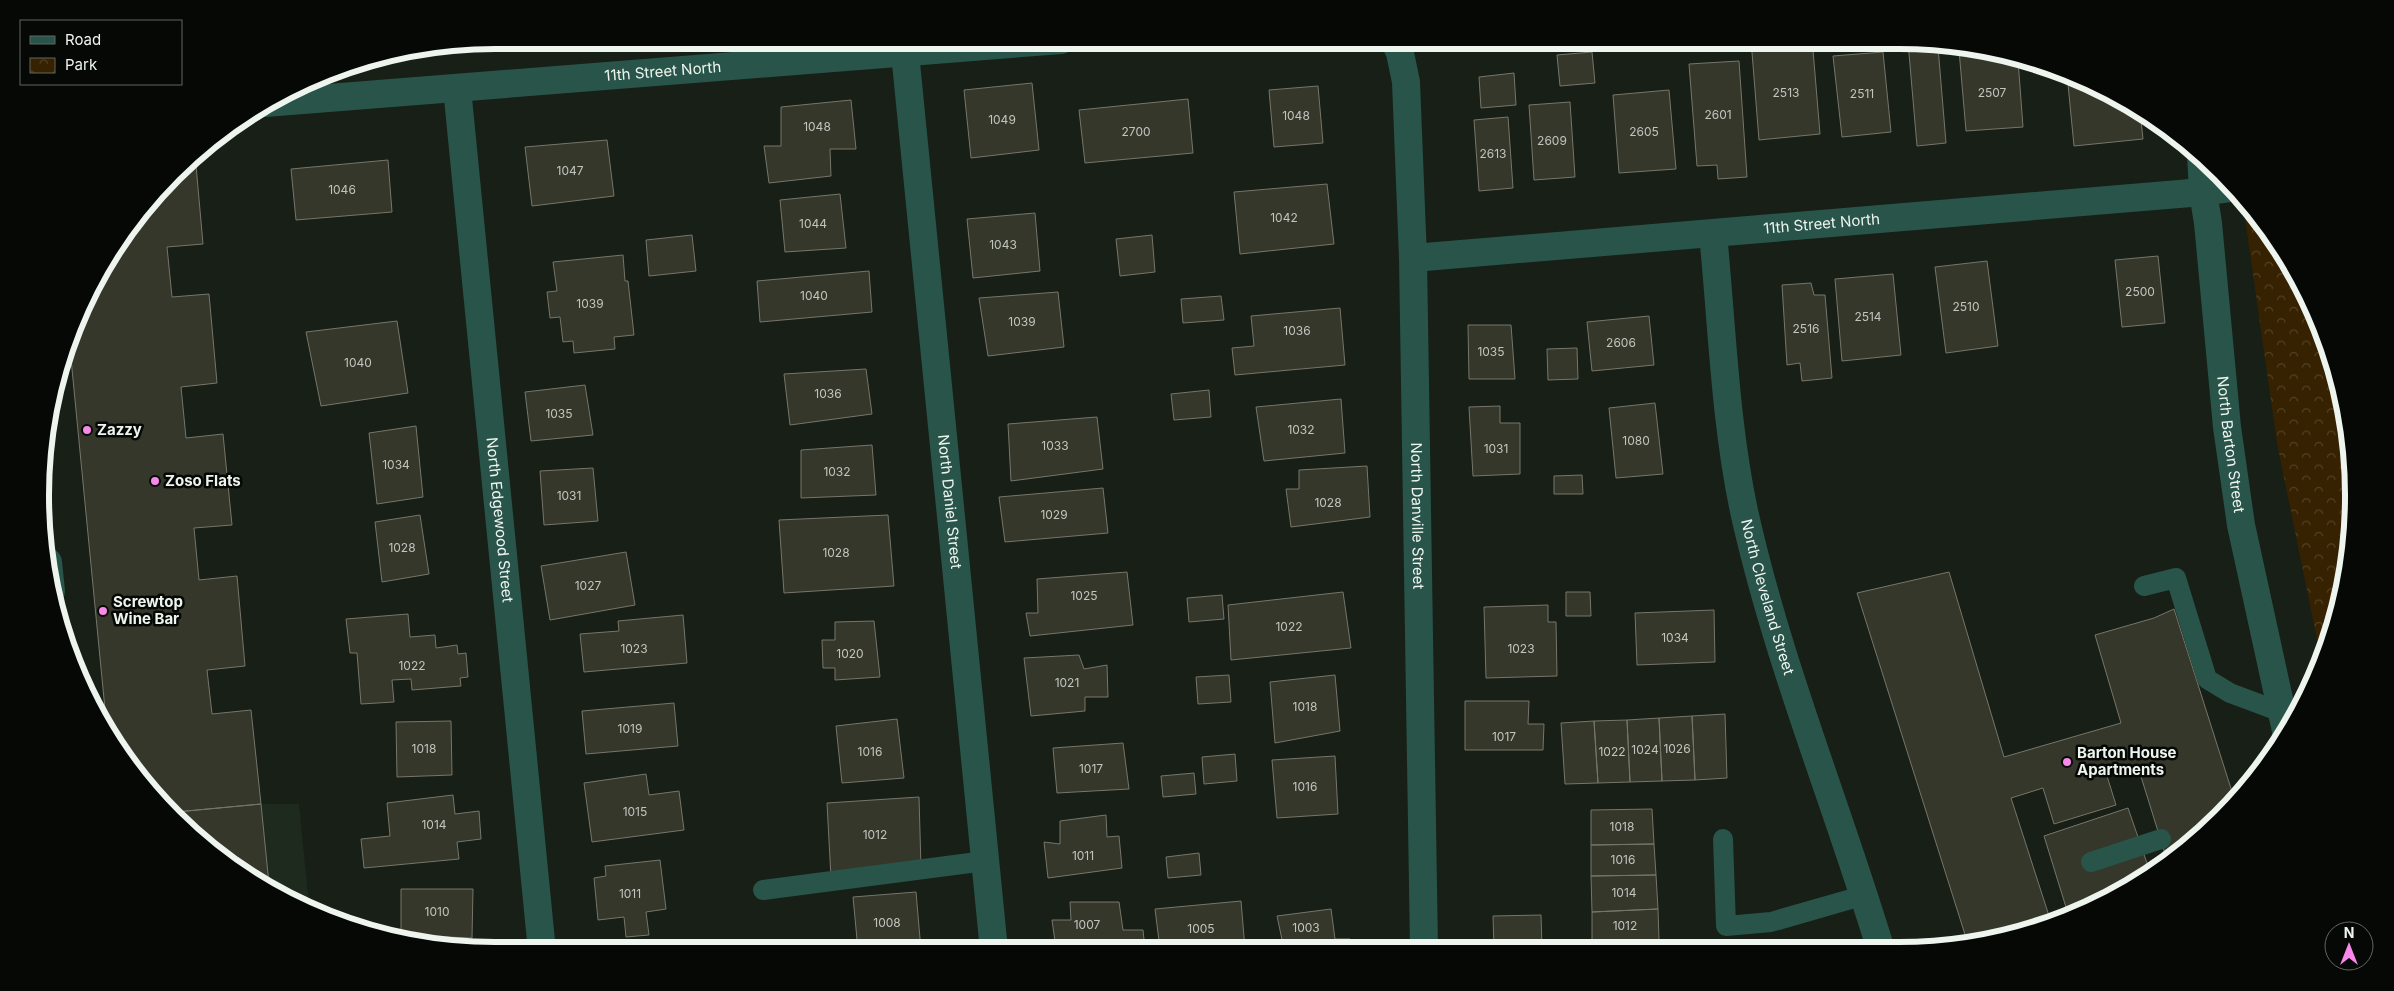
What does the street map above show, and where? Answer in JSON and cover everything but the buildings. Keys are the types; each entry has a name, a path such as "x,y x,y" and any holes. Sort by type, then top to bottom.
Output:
{"street":[{"name":"11th Street North","path":"286,101 961,49"},
{"name":"North Danville Street","path":"1398,49 1406,82 1413,258 1424,942"},
{"name":"North Daniel Street","path":"905,54 993,942"},
{"name":"North Edgewood Street","path":"456,88 541,942"},
{"name":"North Barton Street","path":"2202,168 2227,427 2241,525 2284,721"},
{"name":"11th Street North","path":"1413,258 2223,189"},
{"name":"North Cleveland Street","path":"1713,234 1733,442 1744,511 1773,622 1865,895 1879,942"}],"lane":[{"path":"2144,586 2176,578 2207,679 2283,722"},
{"path":"1723,840 1726,926 1772,922 1865,895"},
{"path":"2091,862 2161,840"},
{"path":"762,890 985,861"}],"shaded area":[{"path":"261,804 299,804 309,901 272,882 224,850"}],"green space":[{"path":"2245,218 2248,218 2270,247 2299,298 2322,352 2337,408 2344,466 2344,525 2337,583 2319,647 2277,443"}],"place":[{"name":"Zazzy","path":"87,430"},
{"name":"Zoso Flats","path":"155,481"},
{"name":"Screwtop Wine Bar","path":"103,611"},
{"name":"Barton House Apartments","path":"2067,762"}]}
